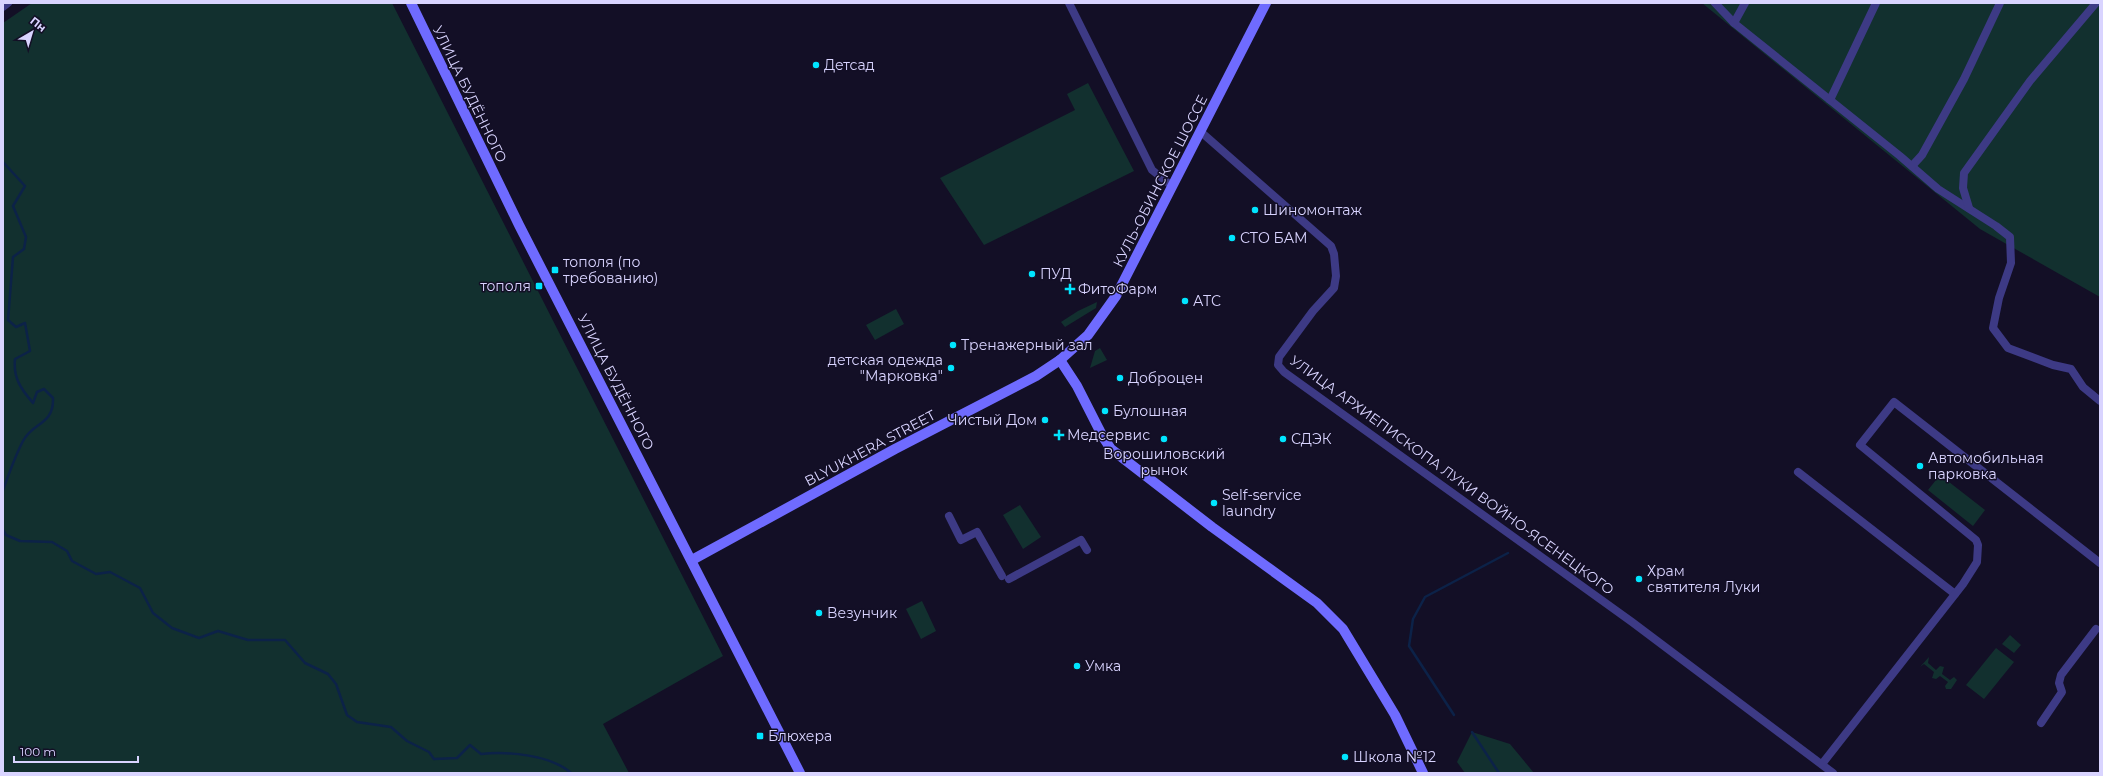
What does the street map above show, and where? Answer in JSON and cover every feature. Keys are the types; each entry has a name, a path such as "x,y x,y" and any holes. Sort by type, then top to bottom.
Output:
{"main road":[{"name":"УЛИЦА БУДЁННОГО","path":"411,3 519,225 800,773"},
{"name":"КУЛЬ-ОБИНСКОЕ ШОССЕ","path":"1060,360 1088,335 1116,296 1266,3"},
{"name":"BLYUKHERA STREET","path":"692,560 895,449 1036,376 1060,360"},
{"path":"1060,360 1077,386 1102,437 1111,448 1212,527 1317,603 1334,618 1343,629 1395,715 1423,773"}],"street":[{"path":"3,7 8,3"},
{"path":"1069,3 1152,170 1172,186"},
{"path":"1716,3 1734,23 1912,166 1938,190 1969,208 2010,237 2011,263 1999,298 1993,328 2008,348 2053,365 2071,370 2083,387 2100,401"},
{"path":"1734,23 1745,3"},
{"path":"1830,100 1876,3"},
{"path":"1912,166 1922,154 1960,86 2000,3"},
{"path":"1969,208 1963,188 1964,173 2030,81 2096,3"},
{"name":"УЛИЦА АРХИЕПИСКОПА ЛУКИ ВОЙНО-ЯСЕНЕЦКОГО","path":"1201,132 1332,246 1336,276 1334,288 1281,353 1278,365 1284,372 1606,603 1822,764"},
{"path":"1833,773 1822,764 1955,594 1977,562 1978,545 1976,540 1860,445 1894,402 2100,563"},
{"path":"1798,472 1955,594"},
{"path":"949,516 961,540 977,532 1005,577 1081,540 1087,550"},
{"path":"2041,723 2062,692 2059,683 2061,675 2096,629"}],"green space":[{"path":"32,3 392,3 723,656 603,724 629,773 3,773 3,23"},
{"path":"1702,3 2100,3 2100,297 1980,229"},
{"path":"1088,83 1134,171 984,245 940,178 1075,110 1067,94"},
{"path":"1097,302 1096,308 1065,327 1061,322 1078,311"},
{"path":"896,309 904,324 875,340 866,325"},
{"path":"1100,348 1107,360 1090,368 1095,351"},
{"path":"1940,475 1985,510 1973,526 1928,490"},
{"path":"1020,505 1041,537 1023,549 1003,515"},
{"path":"922,601 936,631 921,639 906,609"},
{"path":"2010,635 2021,645 2014,653 2002,644"},
{"path":"1996,648 2014,662 1984,699 1966,685"},
{"path":"1929,657 1928,663 1936,670 1940,666 1944,667 1942,674 1950,680 1954,677 1957,680 1951,689 1946,689 1945,686 1948,682 1940,676 1936,679 1932,678 1934,672 1924,664 1920,667"},
{"path":"1472,732 1510,744 1534,773 1465,773 1457,762"}],"waterway":[{"path":"3,162 25,186 13,206 26,237 24,249 13,257 8,320 16,327 25,323 30,351 15,359 15,372 19,383 33,403 37,392 44,389 53,398 52,407 47,418 32,430 23,441 3,490"},
{"path":"3,530 6,535 20,541 52,542 67,551 72,561 96,574 110,572 140,588 153,613 172,628 199,638 218,631 248,640 285,640 305,663 328,674 336,684 347,715 357,722 391,727 407,741 429,752 434,759 457,758 470,745 481,754 504,753 541,758 552,762 571,773"},
{"path":"1454,715 1409,646 1413,619 1425,597 1508,553"},
{"path":"1472,732 1499,773"}],"place":[{"name":"Детсад","path":"816,65"},
{"name":"Шиномонтаж","path":"1255,210"},
{"name":"СТО БАМ","path":"1232,238"},
{"name":"тополя (по требованию)","path":"555,270"},
{"name":"ПУД","path":"1032,274"},
{"name":"тополя","path":"539,286"},
{"name":"ФитоФарм","path":"1070,289"},
{"name":"АТС","path":"1185,301"},
{"name":"Тренажерный зал","path":"953,345"},
{"name":"детская одежда \"Марковка\"","path":"951,368"},
{"name":"Доброцен","path":"1120,378"},
{"name":"Булошная","path":"1105,411"},
{"name":"Чистый Дом","path":"1045,420"},
{"name":"Медсервис","path":"1059,435"},
{"name":"Ворошиловский рынок","path":"1164,439"},
{"name":"СДЭК","path":"1283,439"},
{"name":"Автомобильная парковка","path":"1920,466"},
{"name":"Self-service laundry","path":"1214,503"},
{"name":"Храм святителя Луки","path":"1639,579"},
{"name":"Везунчик","path":"819,613"},
{"name":"Умка","path":"1077,666"},
{"name":"Блюхера","path":"760,736"},
{"name":"Школа №12","path":"1345,757"}]}
